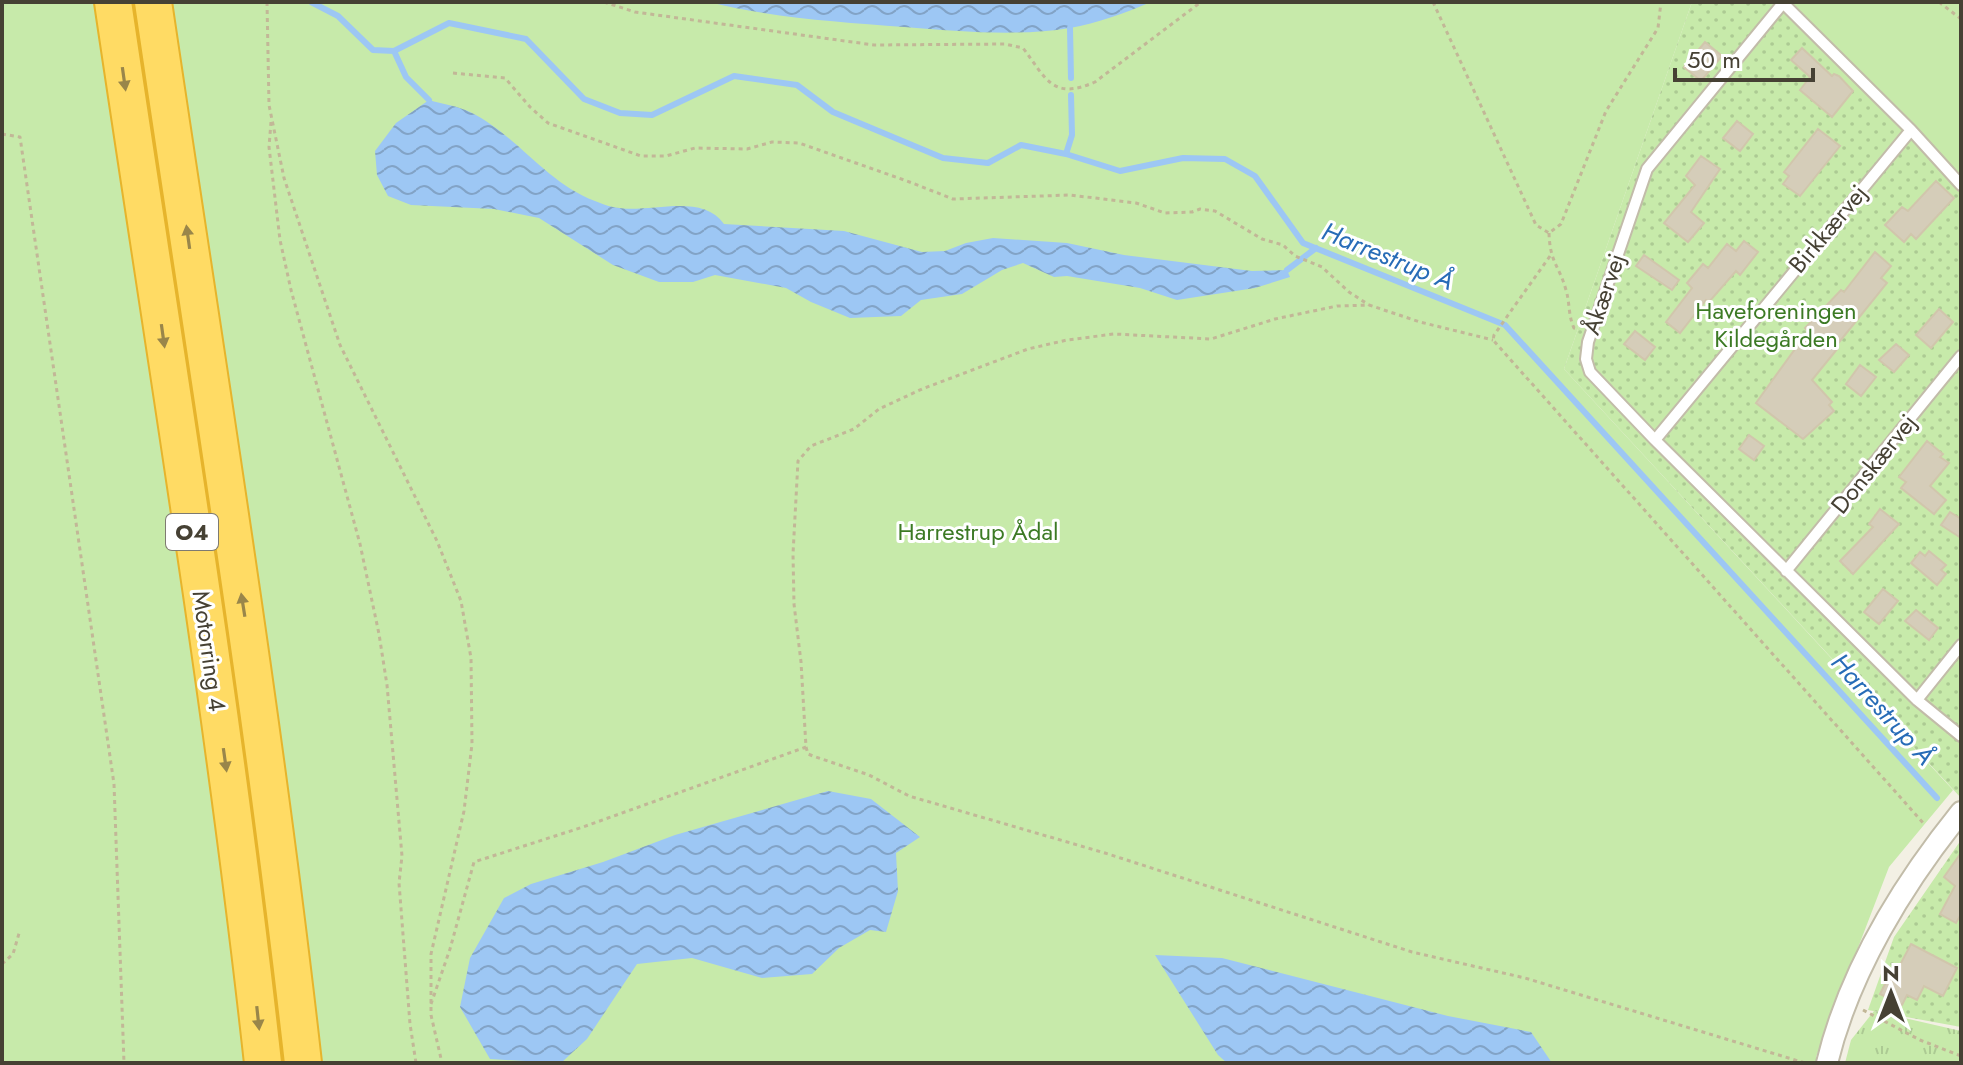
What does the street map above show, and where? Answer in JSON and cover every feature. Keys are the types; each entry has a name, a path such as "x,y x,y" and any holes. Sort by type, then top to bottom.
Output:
{"highway":[{"name":"Motorring 4","path":"113,2 223,747 263,1063"},
{"name":"Motorring 4","path":"153,2 254,682 303,1063"},
{"path":"254,682 294,854 326,1063"}],"street":[{"path":"1827,1063 1848,1001 1874,943 1939,839 1961,812"}],"lane":[{"name":"Åkærvej","path":"1961,185 1911,130 1783,3 1647,169 1588,342 1586,359 1590,372 1655,440 1917,700 1961,736"},
{"name":"Birkkærvej","path":"1655,440 1911,130"},
{"name":"Donskærvej","path":"1786,571 1961,356"},
{"path":"1917,700 1961,645"}],"path":[{"path":"267,2 269,105 284,178 340,345 437,541 461,601 471,658 472,744 464,811 431,954 431,1015 442,1063"},
{"path":"604,2 635,12 874,45 1005,44 1023,48 1046,81 1058,89 1080,89 1095,82 1201,2"},
{"path":"1433,2 1536,225 1549,233"},
{"path":"1549,233 1561,224 1606,111 1658,28 1661,2"},
{"path":"1939,2 1961,19"},
{"path":"453,73 505,78 548,123 641,156 666,156 695,148 747,149 772,142 799,143 953,199 1070,195 1136,203 1165,213 1200,209 1215,211 1262,239 1283,245 1295,256 1322,267 1349,292 1369,305 1420,322 1494,338 1939,839"},
{"path":"272,119 269,147 280,240 360,544 385,672 402,856 399,883 410,1024 416,1063"},
{"path":"2,134 20,137 114,784 124,1063"},
{"path":"1549,233 1550,256 1566,290 1569,317 1574,328 1582,330 1588,342"},
{"path":"1494,338 1550,256"},
{"path":"1369,305 1337,306 1275,319 1211,339 1114,334 1028,349 922,389 879,409 854,429 811,446 798,461 793,554 794,604 808,754 869,775 909,796 1105,853 1412,952 1525,978 1805,1063"},
{"path":"431,1004 474,862 583,827 806,747"},
{"path":"2,964 13,954 20,930"},
{"path":"1848,1001 1920,1040 1961,1056"}],"green space":[{"name":"Harrestrup Ådal","path":"2,2 1692,2 1564,369 1953,790 1889,867 1816,1063 2,1063"},
{"name":"Haveforeningen Kildegården","path":"1692,2 1781,2 1961,184 1961,798 1564,369"},
{"path":"1782,2 1961,2 1961,179"},
{"path":"1961,840 1961,1027 1868,1010 1894,937"},
{"path":"1874,1011 1961,1031 1961,1063 1845,1063 1851,1040"}],"water":[{"path":"709,2 1151,2 1080,26 1008,33 806,19"},
{"path":"429,100 465,110 487,122 561,183 613,207 688,206 714,214 724,224 844,231 922,252 945,251 993,238 1067,243 1124,255 1252,271 1287,270 1290,277 1255,288 1177,300 1140,288 1067,276 1054,277 1023,263 1002,270 962,294 921,300 901,316 850,318 786,288 715,275 693,282 659,282 613,265 539,218 494,209 411,205 388,196 377,175 375,151 396,123"},
{"path":"828,791 871,799 920,837 896,853 898,891 886,932 870,930 839,948 812,974 762,978 692,958 637,964 587,1039 561,1063 490,1059 460,1007 470,958 504,898 531,884 675,835"},
{"path":"1155,955 1222,958 1448,1016 1531,1032 1552,1063 1227,1063 1218,1055"}],"building":[{"path":"1705,42 1722,56 1701,81 1684,67"},
{"path":"1802,48 1832,76 1839,76 1853,91 1832,117 1800,90 1810,77 1791,60"},
{"path":"1737,121 1753,134 1740,151 1723,138"},
{"path":"1818,129 1840,146 1800,196 1783,184 1789,176 1784,172"},
{"path":"1701,156 1720,169 1691,212 1704,223 1688,242 1664,223 1695,185 1686,176"},
{"path":"1936,181 1954,198 1916,239 1911,234 1904,242 1885,225 1902,207 1908,211"},
{"path":"1744,241 1758,252 1740,275 1736,271 1709,302 1706,300 1680,333 1666,322 1692,288 1687,283 1703,264 1708,268 1727,244 1736,251"},
{"path":"1875,252 1891,266 1881,278 1887,283 1812,380 1832,402 1829,405 1834,411 1803,439 1756,403 1808,331 1805,328 1841,290 1844,292"},
{"path":"1644,255 1679,280 1672,290 1636,266"},
{"path":"1939,309 1953,322 1931,348 1916,335"},
{"path":"1635,331 1655,347 1645,360 1624,344"},
{"path":"1896,344 1909,355 1894,372 1879,360"},
{"path":"1860,365 1876,377 1861,396 1846,384"},
{"path":"1749,435 1764,446 1754,460 1739,449"},
{"path":"1927,441 1949,463 1930,486 1946,500 1934,514 1901,488 1906,482 1899,477"},
{"path":"1880,509 1899,524 1853,574 1840,561 1873,527 1869,524"},
{"path":"1950,512 1961,519 1961,538 1941,525"},
{"path":"1929,551 1946,565 1941,570 1946,574 1937,585 1911,563 1920,552 1925,556"},
{"path":"1883,589 1898,601 1879,624 1864,612"},
{"path":"1916,610 1938,628 1929,640 1905,621"},
{"path":"1961,853 1961,914 1956,923 1940,914 1955,886 1944,877"},
{"path":"1911,944 1957,968 1943,996 1924,986 1917,1000 1907,995 1902,1005 1880,994 1887,980 1891,982"}],"waterway":[{"name":"Harrestrup Å","path":"311,2 338,16 373,50 394,51 449,23 526,39 584,99 620,113 652,115 734,76 797,85 833,112 943,158 988,163 1021,145 1066,154 1120,171 1183,158 1225,159 1255,176 1303,243 1505,325 1937,798"},
{"path":"1070,28 1071,78"},
{"path":"394,51 406,77 429,100"},
{"path":"1066,154 1072,135 1071,95"},
{"path":"1287,270 1316,248"}]}
